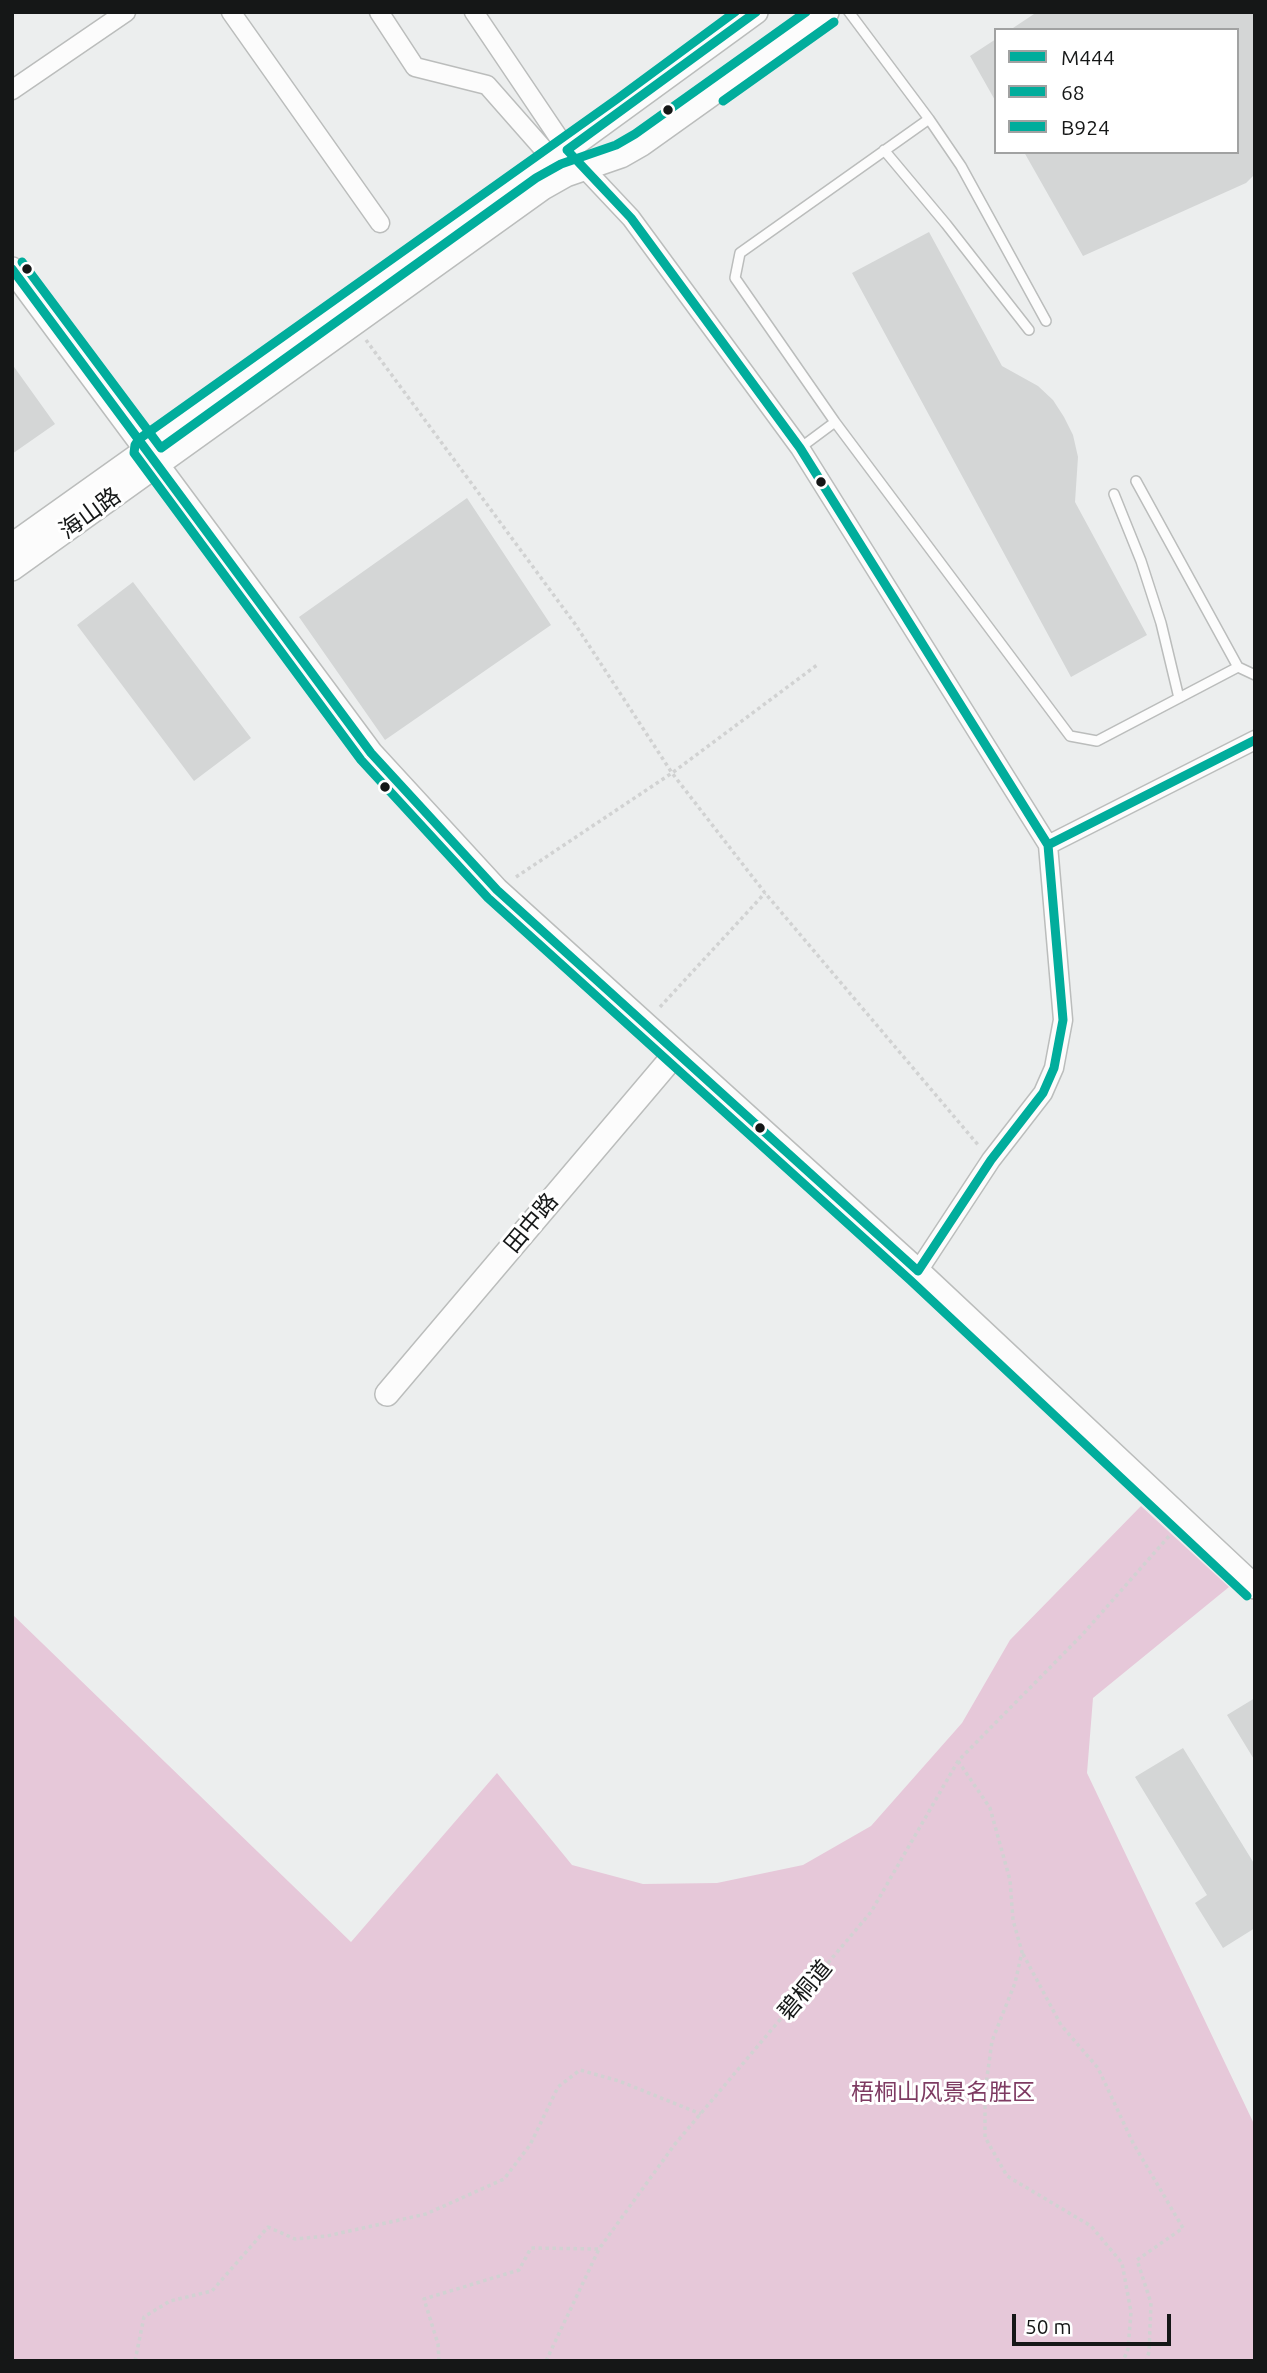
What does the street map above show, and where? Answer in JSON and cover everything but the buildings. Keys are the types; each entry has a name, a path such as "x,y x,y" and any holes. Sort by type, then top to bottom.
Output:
{"street":[{"path":"12,90 126,12"},
{"path":"231,12 380,223"},
{"path":"379,12 415,67 487,85 568,163 631,218 800,448 1048,845 1063,1020 1054,1068 1043,1093 991,1160 918,1271"},
{"path":"474,12 568,163"},
{"name":"海山路","path":"12,569 152,457 568,163 756,12"},
{"name":"海山路","path":"12,545 355,324 532,196 568,163 621,156 642,144 827,12"},
{"path":"12,268 370,753 497,890 918,1271 1255,1587"},
{"path":"1048,845 1255,740"},
{"name":"田中路","path":"387,1394 676,1053"}],"lane":[{"path":"849,12 961,166 1045,321"},
{"path":"929,119 740,253 735,278 835,422 1070,736 1097,741 1238,667"},
{"path":"884,150 946,224 1028,330"},
{"path":"800,448 835,422"},
{"path":"1136,481 1238,667 1255,675"},
{"path":"1114,494 1141,561 1161,623 1180,698"}],"path":[{"path":"355,324 575,624 672,773 765,893 991,1160"},
{"path":"497,890 672,773 817,666"},
{"path":"644,1024 765,893"},
{"name":"碧桐道","path":"546,2361 599,2249 675,2144 871,1912 958,1761 1082,1634 1171,1534"},
{"path":"958,1761 990,1808 1010,1880 1013,1920 1022,1952 1061,2025 1098,2068 1133,2143 1183,2228 1137,2260 1151,2303 1149,2353 1146,2361"},
{"path":"1022,1952 1015,1983 992,2041 985,2092 985,2137 1007,2176 1091,2227 1122,2263 1131,2312 1128,2349 1123,2361"},
{"path":"135,2361 144,2317 170,2301 212,2291 268,2227 295,2239 327,2236 426,2214 505,2179 530,2145 558,2087 580,2070 619,2081 701,2114"},
{"path":"439,2361 438,2344 424,2299 519,2270 531,2248 599,2249"}],"green space":[{"name":"梧桐山风景名胜区","path":"1141,1506 1229,1587 1093,1698 1087,1773 1255,2126 1255,2361 12,2361 12,1614 351,1942 497,1773 572,1865 643,1884 717,1883 803,1865 871,1826 962,1723 1010,1640"}],"transit line":[{"name":"68","path":"735,12 139,439 134,453 361,760 488,898 910,1280 1247,1596"},
{"name":"M444","path":"756,12 567,150 631,218 800,448 1048,845 1063,1020 1054,1068 1043,1093 991,1160 918,1271"},
{"name":"B924","path":"22,262 161,448 536,178 561,164 616,145 635,134 806,12"},
{"name":"68","path":"723,101 834,22"},
{"name":"M444","path":"12,269 371,753 497,890 918,1271"},
{"name":"M444","path":"1048,845 1255,740"}]}
